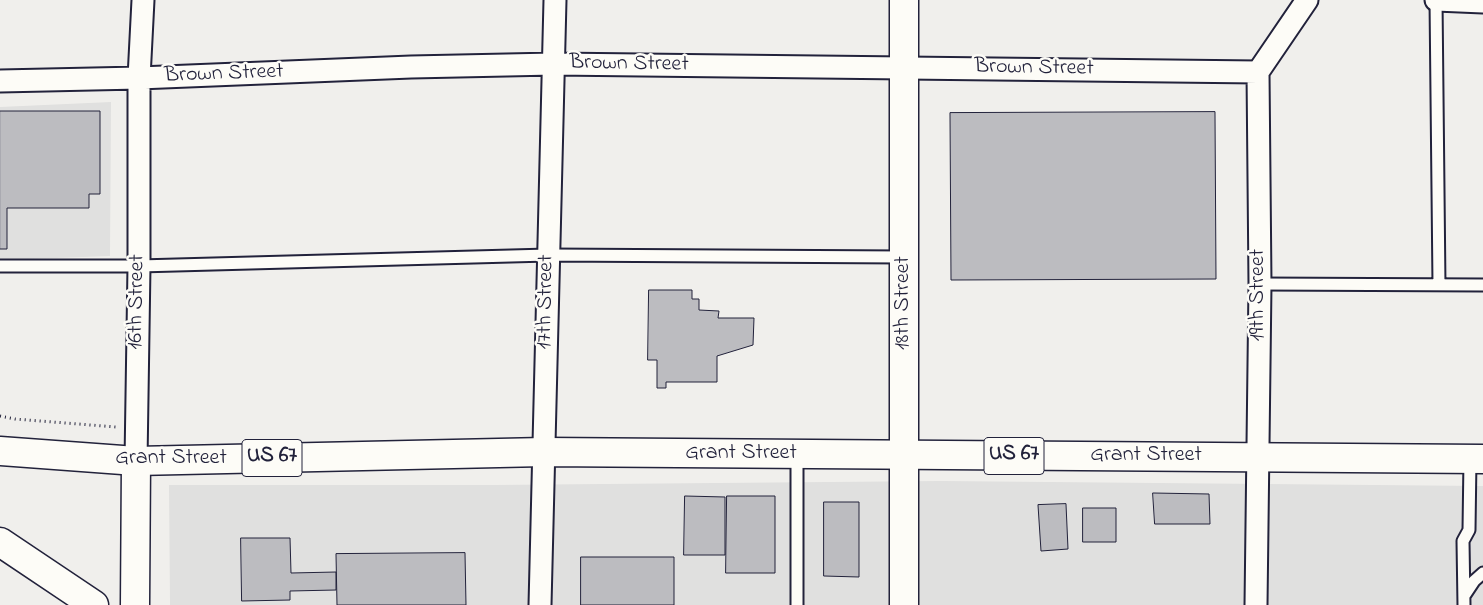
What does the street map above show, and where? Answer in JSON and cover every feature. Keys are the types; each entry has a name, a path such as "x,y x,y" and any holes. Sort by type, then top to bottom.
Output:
{"main road":[{"name":"18th Street","path":"904,0 904,605"},
{"name":"Grant Street","path":"0,451 136,461 544,452 1476,459"},
{"name":"16th Street","path":"135,605 136,461"},
{"path":"0,542 94,605"}],"street":[{"name":"16th Street","path":"136,461 140,78 143,0"},
{"name":"17th Street","path":"540,605 555,0"},
{"path":"1258,72 1307,0"},
{"path":"1436,0 1483,2"},
{"name":"Brown Street","path":"0,81 554,64 1258,72"},
{"name":"19th Street","path":"1256,605 1260,284 1258,72"}],"lane":[{"path":"1436,0 1439,285"},
{"path":"0,266 139,266 548,255 904,257"},
{"path":"1260,284 1483,285"},
{"path":"798,454 798,605"},
{"path":"1464,601 1463,541 1469,530 1476,459"},
{"path":"1464,601 1474,581 1483,572"}],"path":[{"path":"0,416 14,419 117,427"}],"shaded area":[{"path":"111,102 110,256 0,260 0,107"},
{"path":"941,481 1483,486 1483,605 170,605 169,485 492,485"}],"building":[{"path":"0,111 100,111 100,194 89,194 89,208 7,208 7,249 0,249"},
{"path":"1215,112 1216,279 951,280 950,113"},
{"path":"649,290 692,290 692,299 699,299 699,310 719,311 718,318 754,318 753,345 717,356 717,382 666,382 666,388 657,388 657,360 648,360"},
{"path":"1153,493 1209,494 1210,524 1155,524"},
{"path":"685,496 725,497 725,555 684,555"},
{"path":"727,496 775,496 775,573 726,573"},
{"path":"824,502 859,502 859,577 824,576"},
{"path":"1066,504 1068,549 1041,551 1038,505"},
{"path":"1083,508 1116,508 1116,542 1083,542"},
{"path":"241,538 290,538 291,573 336,572 336,590 290,591 290,600 242,601"},
{"path":"465,553 466,605 337,605 336,554"},
{"path":"581,557 674,557 674,605 581,605"}]}
